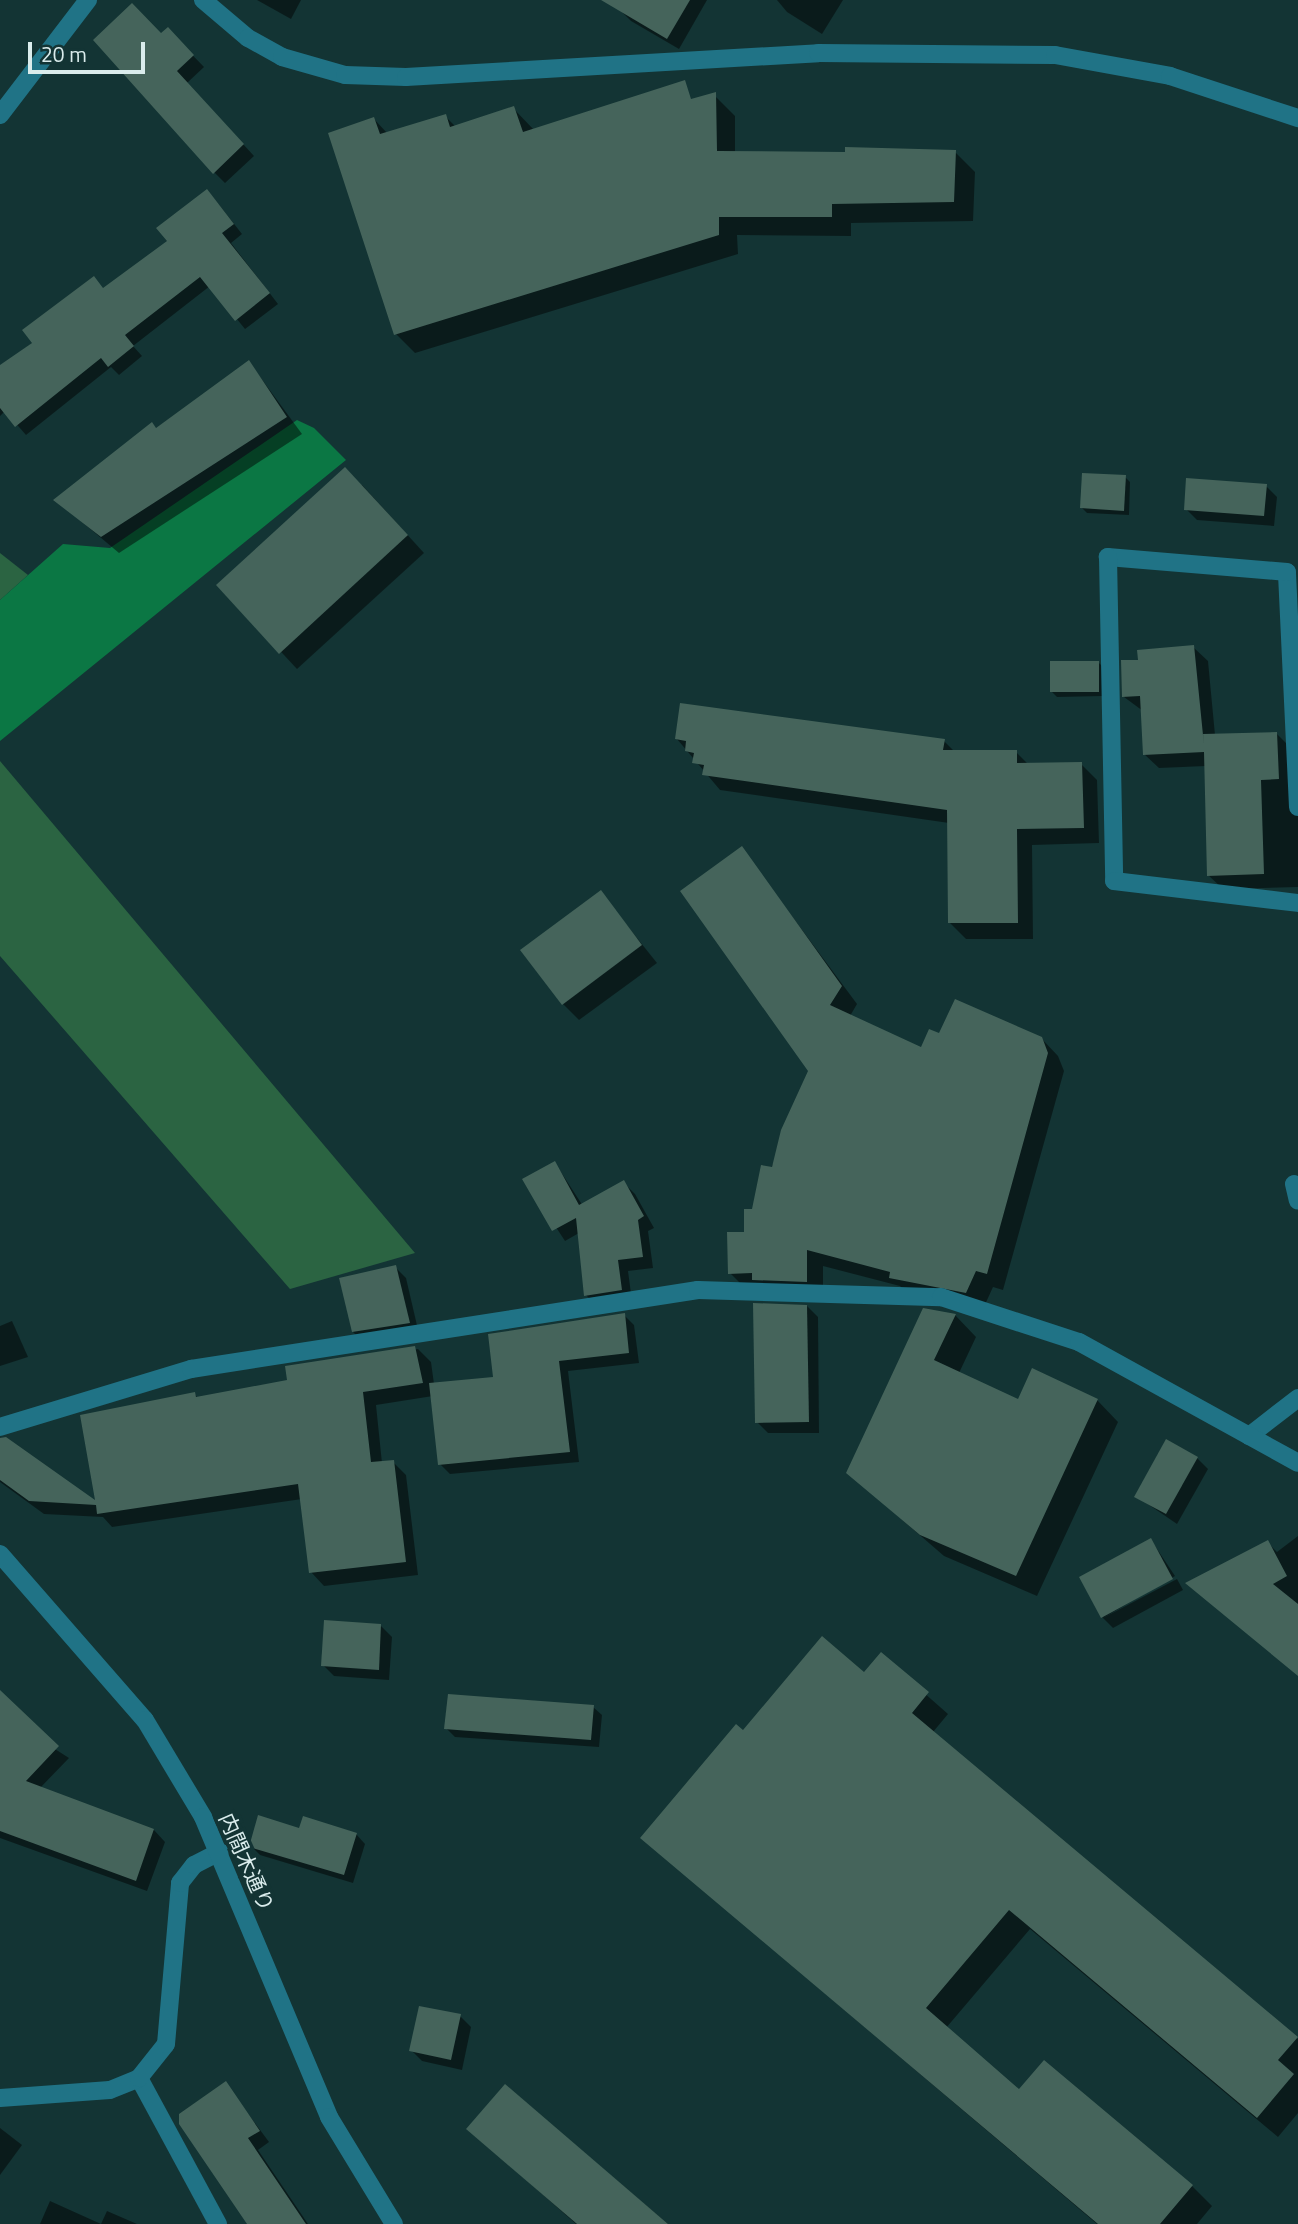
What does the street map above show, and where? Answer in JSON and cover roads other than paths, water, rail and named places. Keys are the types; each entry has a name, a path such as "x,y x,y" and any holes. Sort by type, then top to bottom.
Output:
{"street":[{"path":"0,115 88,0"},
{"path":"203,0 248,38 273,53 299,65 345,75 406,77 842,52 1055,55 1170,76 1298,118"},
{"path":"1298,807 1287,572 1108,557 1114,881 1298,903"},
{"path":"0,1427 191,1369 698,1290 941,1297 1079,1342 1298,1463"},
{"path":"1249,1436 1298,1398"},
{"name":"内間木通り","path":"0,1554 145,1720 220,1852 329,2117 394,2224"},
{"path":"0,2098 110,2090 139,2078 166,2044 180,1883 194,1865 220,1852"},
{"path":"139,2078 218,2224"}]}
